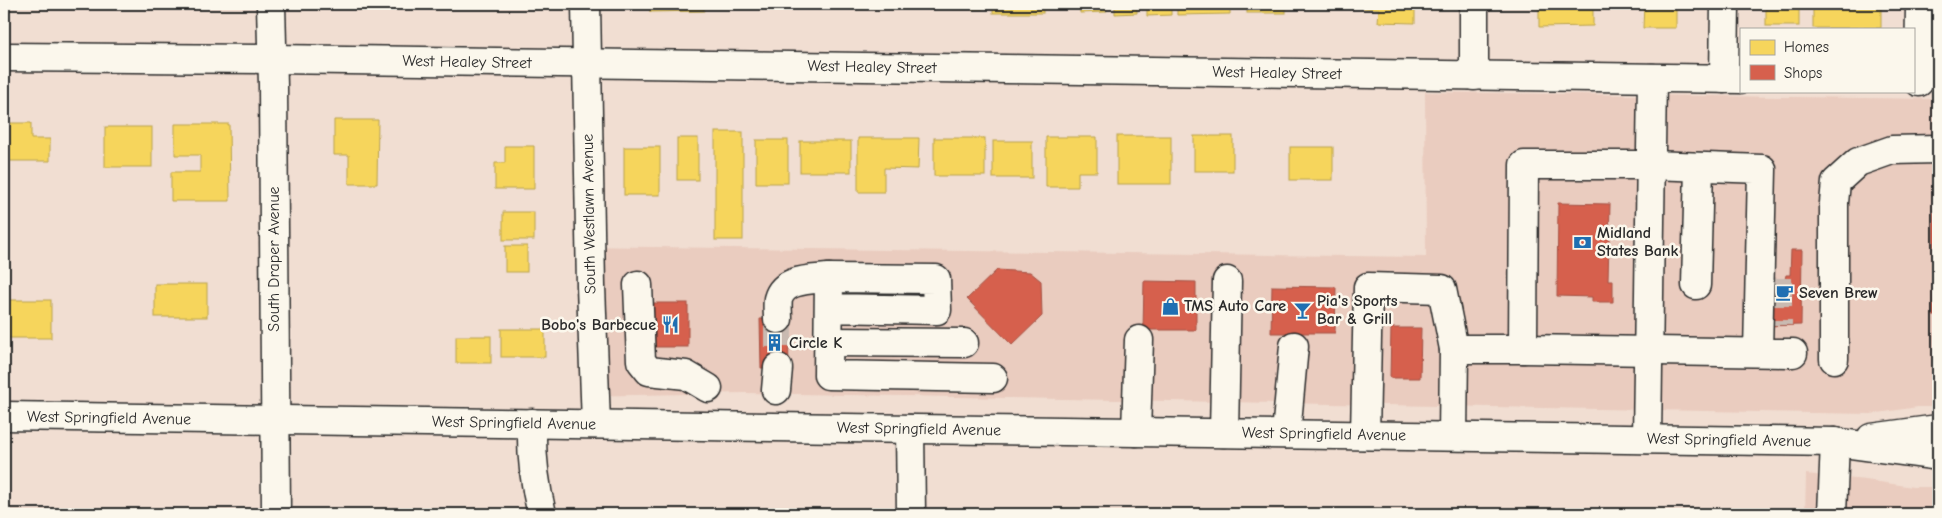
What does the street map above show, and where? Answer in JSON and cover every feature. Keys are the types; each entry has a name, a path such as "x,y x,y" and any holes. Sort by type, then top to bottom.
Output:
{"street":[{"name":"South Draper Avenue","path":"271,4 276,514"},
{"name":"South Westlawn Avenue","path":"586,4 591,286 596,424"},
{"path":"1474,4 1474,76"},
{"path":"1725,4 1732,79"},
{"path":"1920,4 1923,82"},
{"name":"West Healey Street","path":"4,58 272,59 1732,79"},
{"path":"1647,438 1652,78"},
{"path":"1834,359 1834,203 1836,182 1858,162 1892,150 1938,148"},
{"path":"1523,349 1524,164 1651,164 1762,169 1776,353"},
{"path":"1696,285 1698,167"},
{"path":"1762,185 1778,209 1778,278"},
{"path":"829,278 828,375 993,378"},
{"path":"778,319 778,299 784,288 798,281 829,278 936,279 937,310 829,308"},
{"path":"1224,433 1227,281"},
{"path":"638,285 641,361 649,371 686,375 708,388"},
{"path":"1366,435 1368,287 1442,289 1454,349 1453,436"},
{"path":"1776,353 1778,326"},
{"path":"1136,432 1139,340"},
{"path":"829,342 964,343"},
{"path":"1286,434 1294,346"},
{"path":"1454,349 1776,353"},
{"name":"West Springfield Avenue","path":"4,416 1647,438 1835,442 1938,456"},
{"path":"532,423 531,452 534,481 542,514"},
{"path":"910,429 910,514"},
{"name":"West Springfield Avenue","path":"1835,442 1938,429"},
{"path":"1832,514 1835,442"}],"shaded area":[{"path":"1425,92 1938,99 1938,407 1918,407 1871,414 745,393 579,396 577,246 1426,257"},
{"path":"1806,474 1913,487 1938,487 1938,514 1805,514"}],"building: Homes":[{"path":"650,4 704,4 704,11 650,12"},
{"path":"794,4 818,4 818,8 794,8"},
{"path":"905,4 933,4 933,8 905,9"},
{"path":"953,4 982,4 982,9 953,9"},
{"path":"993,4 1043,4 1043,13 993,13"},
{"path":"1080,4 1106,4 1106,12 1080,13"},
{"path":"1115,4 1137,4 1137,13 1115,14"},
{"path":"1147,4 1171,4 1171,15 1147,16"},
{"path":"1177,4 1230,4 1230,14 1177,15"},
{"path":"1247,4 1286,4 1286,13 1247,13"},
{"path":"1361,4 1415,4 1415,23 1378,22 1379,9 1361,8"},
{"path":"1539,4 1593,4 1593,26 1539,27"},
{"path":"1644,4 1676,4 1676,28 1643,28"},
{"path":"1766,4 1799,4 1799,26 1766,26"},
{"path":"1813,4 1881,4 1881,28 1813,28"},
{"path":"334,120 378,120 377,184 349,184 349,155 334,155"},
{"path":"4,123 31,123 31,139 50,139 50,161 4,161"},
{"path":"175,124 229,124 230,201 171,201 171,172 200,172 200,155 175,155"},
{"path":"105,127 152,127 152,167 105,167"},
{"path":"715,132 743,132 743,240 715,240"},
{"path":"1117,136 1171,136 1171,184 1117,184"},
{"path":"1194,136 1233,136 1233,171 1194,171"},
{"path":"1046,137 1097,137 1097,172 1078,172 1078,187 1046,187"},
{"path":"677,138 698,138 698,180 677,180"},
{"path":"858,138 919,138 918,169 884,168 884,192 858,192"},
{"path":"934,138 985,138 985,176 934,176"},
{"path":"756,140 788,140 788,183 756,183"},
{"path":"800,141 851,141 851,172 800,172"},
{"path":"993,141 1032,141 1032,178 993,178"},
{"path":"505,146 534,146 534,189 495,189 495,163 505,163"},
{"path":"624,147 660,147 660,195 624,195"},
{"path":"1290,147 1333,147 1333,180 1290,180"},
{"path":"503,212 534,212 534,240 503,240"},
{"path":"505,246 527,246 527,272 505,272"},
{"path":"155,284 207,284 207,317 155,317"},
{"path":"7,300 51,300 51,338 7,338"},
{"path":"501,329 545,329 545,357 501,357"},
{"path":"456,336 491,336 491,363 456,363"}],"building: Shops":[{"path":"1934,176 1938,176 1938,316 1933,316"},
{"name":"Midland States Bank","path":"1558,203 1610,204 1608,280 1613,280 1613,302 1592,302 1592,297 1557,296"},
{"name":"Seven Brew","path":"1791,250 1802,250 1801,325 1765,326 1770,278 1785,279 1786,275 1790,275"},
{"path":"997,270 1030,272 1041,281 1042,316 1012,345 967,299"},
{"name":"TMS Auto Care","path":"1144,281 1196,282 1196,330 1143,330"},
{"name":"Pia's Sports Bar & Grill","path":"1272,286 1336,287 1335,333 1271,333"},
{"name":"Bobo's Barbecue","path":"651,303 688,303 688,347 651,347"},
{"name":"Circle K","path":"760,319 788,319 789,368 761,368"},
{"path":"1391,328 1421,328 1420,378 1390,378"}],"tunnel":[{"path":"1778,278 1778,325"},
{"path":"778,319 778,368"}],"place":[{"name":"Midland States Bank","path":"1583,242"},
{"name":"Seven Brew","path":"1785,293"},
{"name":"TMS Auto Care","path":"1170,306"},
{"name":"Pia's Sports Bar & Grill","path":"1303,310"},
{"name":"Bobo's Barbecue","path":"670,325"},
{"name":"Circle K","path":"775,343"}]}
